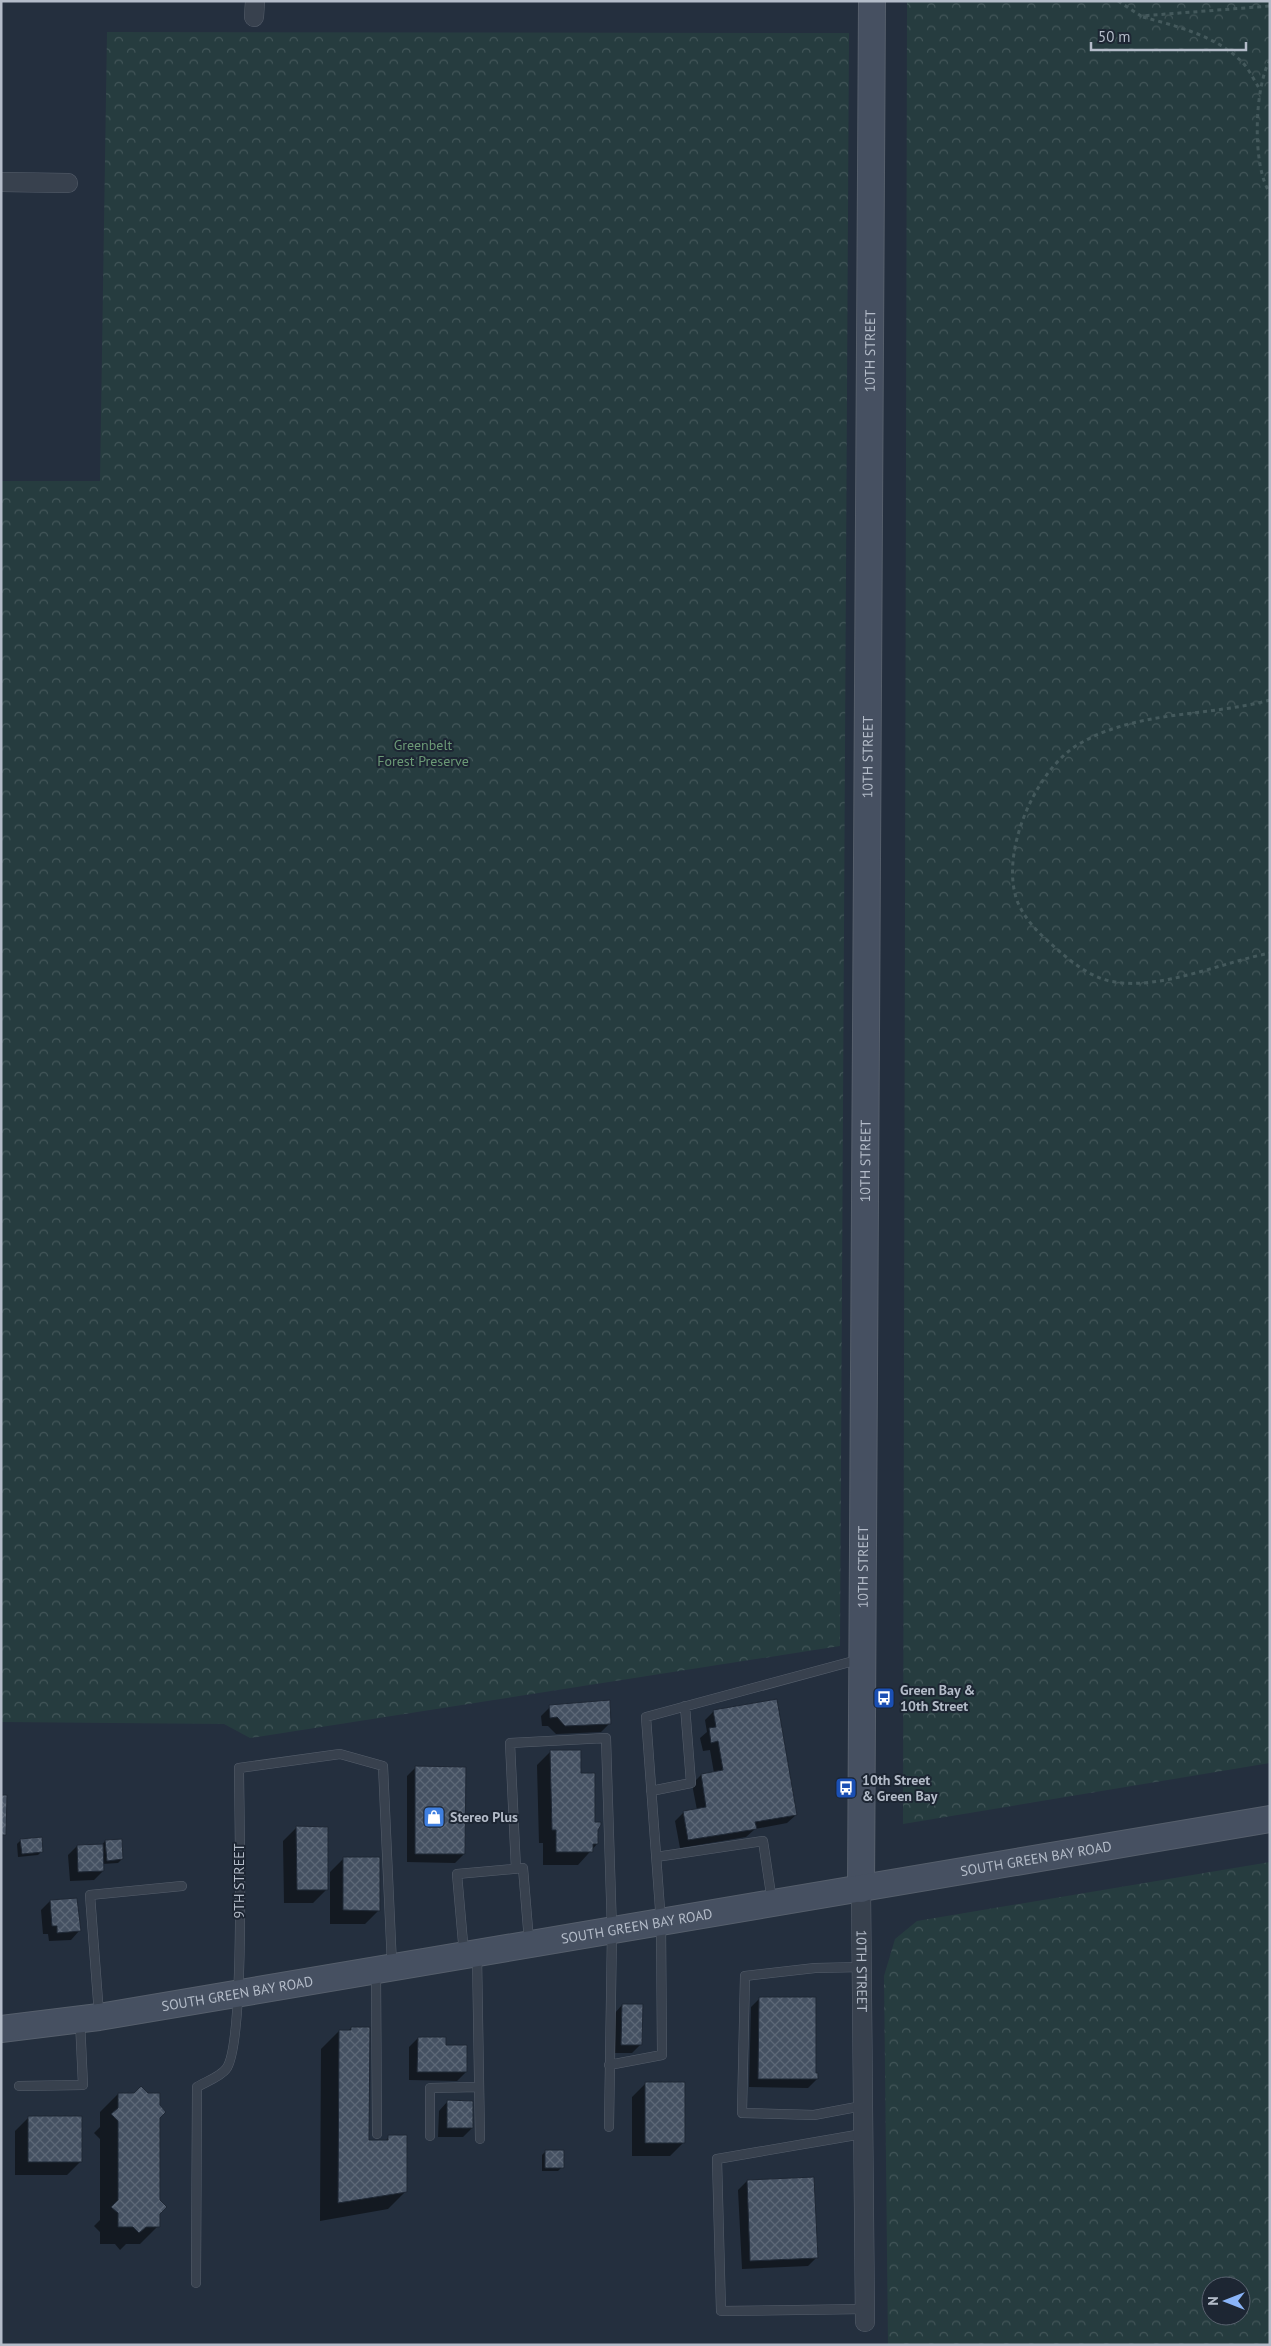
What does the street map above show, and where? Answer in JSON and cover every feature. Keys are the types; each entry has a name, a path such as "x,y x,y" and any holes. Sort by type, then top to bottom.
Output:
{"street":[{"name":"10TH STREET","path":"865,2315 861,1888 872,1"},
{"path":"1,182 68,183"},
{"name":"SOUTH GREEN BAY ROAD","path":"1,2029 89,2018 662,1923 1270,1819"}],"lane":[{"path":"609,2066 662,2054 662,1923 646,1717 862,1659"},
{"path":"651,1791 691,1783 685,1706"},
{"path":"516,1869 510,1743 606,1738 612,1930 609,2127"},
{"name":"9TH STREET","path":"196,2283 197,2087 226,2069 233,2052 239,1993 239,1768 340,1754 383,1766 384,1968"},
{"path":"656,1858 763,1841 773,1903"},
{"path":"480,2139 479,2087 470,1954 457,1874 523,1868 530,1944"},
{"path":"19,2086 83,2085 89,2018 90,1895 182,1886"},
{"path":"377,2134 384,1968"},
{"path":"862,2106 814,2115 742,2113 745,1976 815,1968 863,1968"},
{"path":"430,2136 430,2088 479,2087"},
{"path":"862,2134 717,2159 721,2311 865,2315"}],"path":[{"path":"1118,1 1140,16 1177,27 1228,49 1244,63 1259,88"},
{"path":"1140,16 1270,6"},
{"path":"1270,60 1259,88 1259,169 1264,185 1270,193"},
{"path":"1270,700 1222,710 1138,721 1112,728 1078,744 1055,765 1040,786 1023,818 1014,850 1013,876 1017,901 1026,919 1070,960 1094,975 1113,982 1130,984 1151,982 1270,953"}],"green space":[{"path":"907,1 1270,1 1270,1763 903,1824"},
{"name":"Greenbelt Forest Preserve","path":"107,32 849,33 840,1646 250,1738 224,1724 1,1722 1,481 100,481"},
{"path":"1270,1862 1270,2345 888,2345 884,1976 895,1939 917,1921"}],"building":[{"path":"777,1699 797,1815 755,1822 757,1829 688,1840 683,1811 706,1807 701,1774 723,1770 718,1741 711,1743 709,1728 716,1727 713,1710"},
{"path":"610,1700 611,1724 565,1726 557,1717 550,1718 549,1705"},
{"path":"550,1750 581,1750 581,1773 595,1773 595,1822 601,1822 601,1825 598,1830 598,1844 593,1844 593,1852 556,1852 556,1830 552,1830"},
{"path":"415,1766 466,1767 465,1854 415,1854"},
{"path":"1,1795 7,1795 6,1835 1,1835"},
{"path":"296,1826 328,1827 328,1890 297,1890"},
{"path":"42,1837 43,1852 22,1854 20,1839"},
{"path":"122,1839 123,1859 107,1861 105,1840"},
{"path":"103,1844 104,1871 78,1872 77,1845"},
{"path":"343,1857 380,1857 380,1911 343,1910"},
{"path":"77,1898 81,1931 57,1933 57,1926 52,1926 50,1900"},
{"path":"759,1997 816,1997 816,2073 818,2073 818,2079 758,2079"},
{"path":"622,2004 643,2004 642,2045 621,2045"},
{"path":"351,2027 370,2027 369,2140 388,2140 388,2135 407,2135 407,2192 338,2203 339,2030 351,2030"},
{"path":"418,2037 446,2037 446,2045 467,2045 467,2072 417,2072"},
{"path":"645,2082 685,2082 685,2143 645,2143"},
{"path":"141,2086 148,2093 160,2093 160,2105 166,2112 160,2118 160,2200 167,2207 160,2214 160,2227 146,2227 139,2233 133,2227 118,2227 118,2213 111,2207 118,2200 118,2121 111,2114 118,2108 118,2093 134,2093"},
{"path":"447,2100 473,2101 473,2128 447,2128"},
{"path":"28,2116 82,2116 82,2162 28,2162"},
{"path":"545,2150 564,2150 564,2168 545,2168"},
{"path":"814,2177 818,2258 750,2261 747,2180"}],"place":[{"name":"Green Bay & 10th Street","path":"884,1698"},
{"name":"10th Street & Green Bay","path":"846,1788"},
{"name":"Stereo Plus","path":"434,1817"}]}
